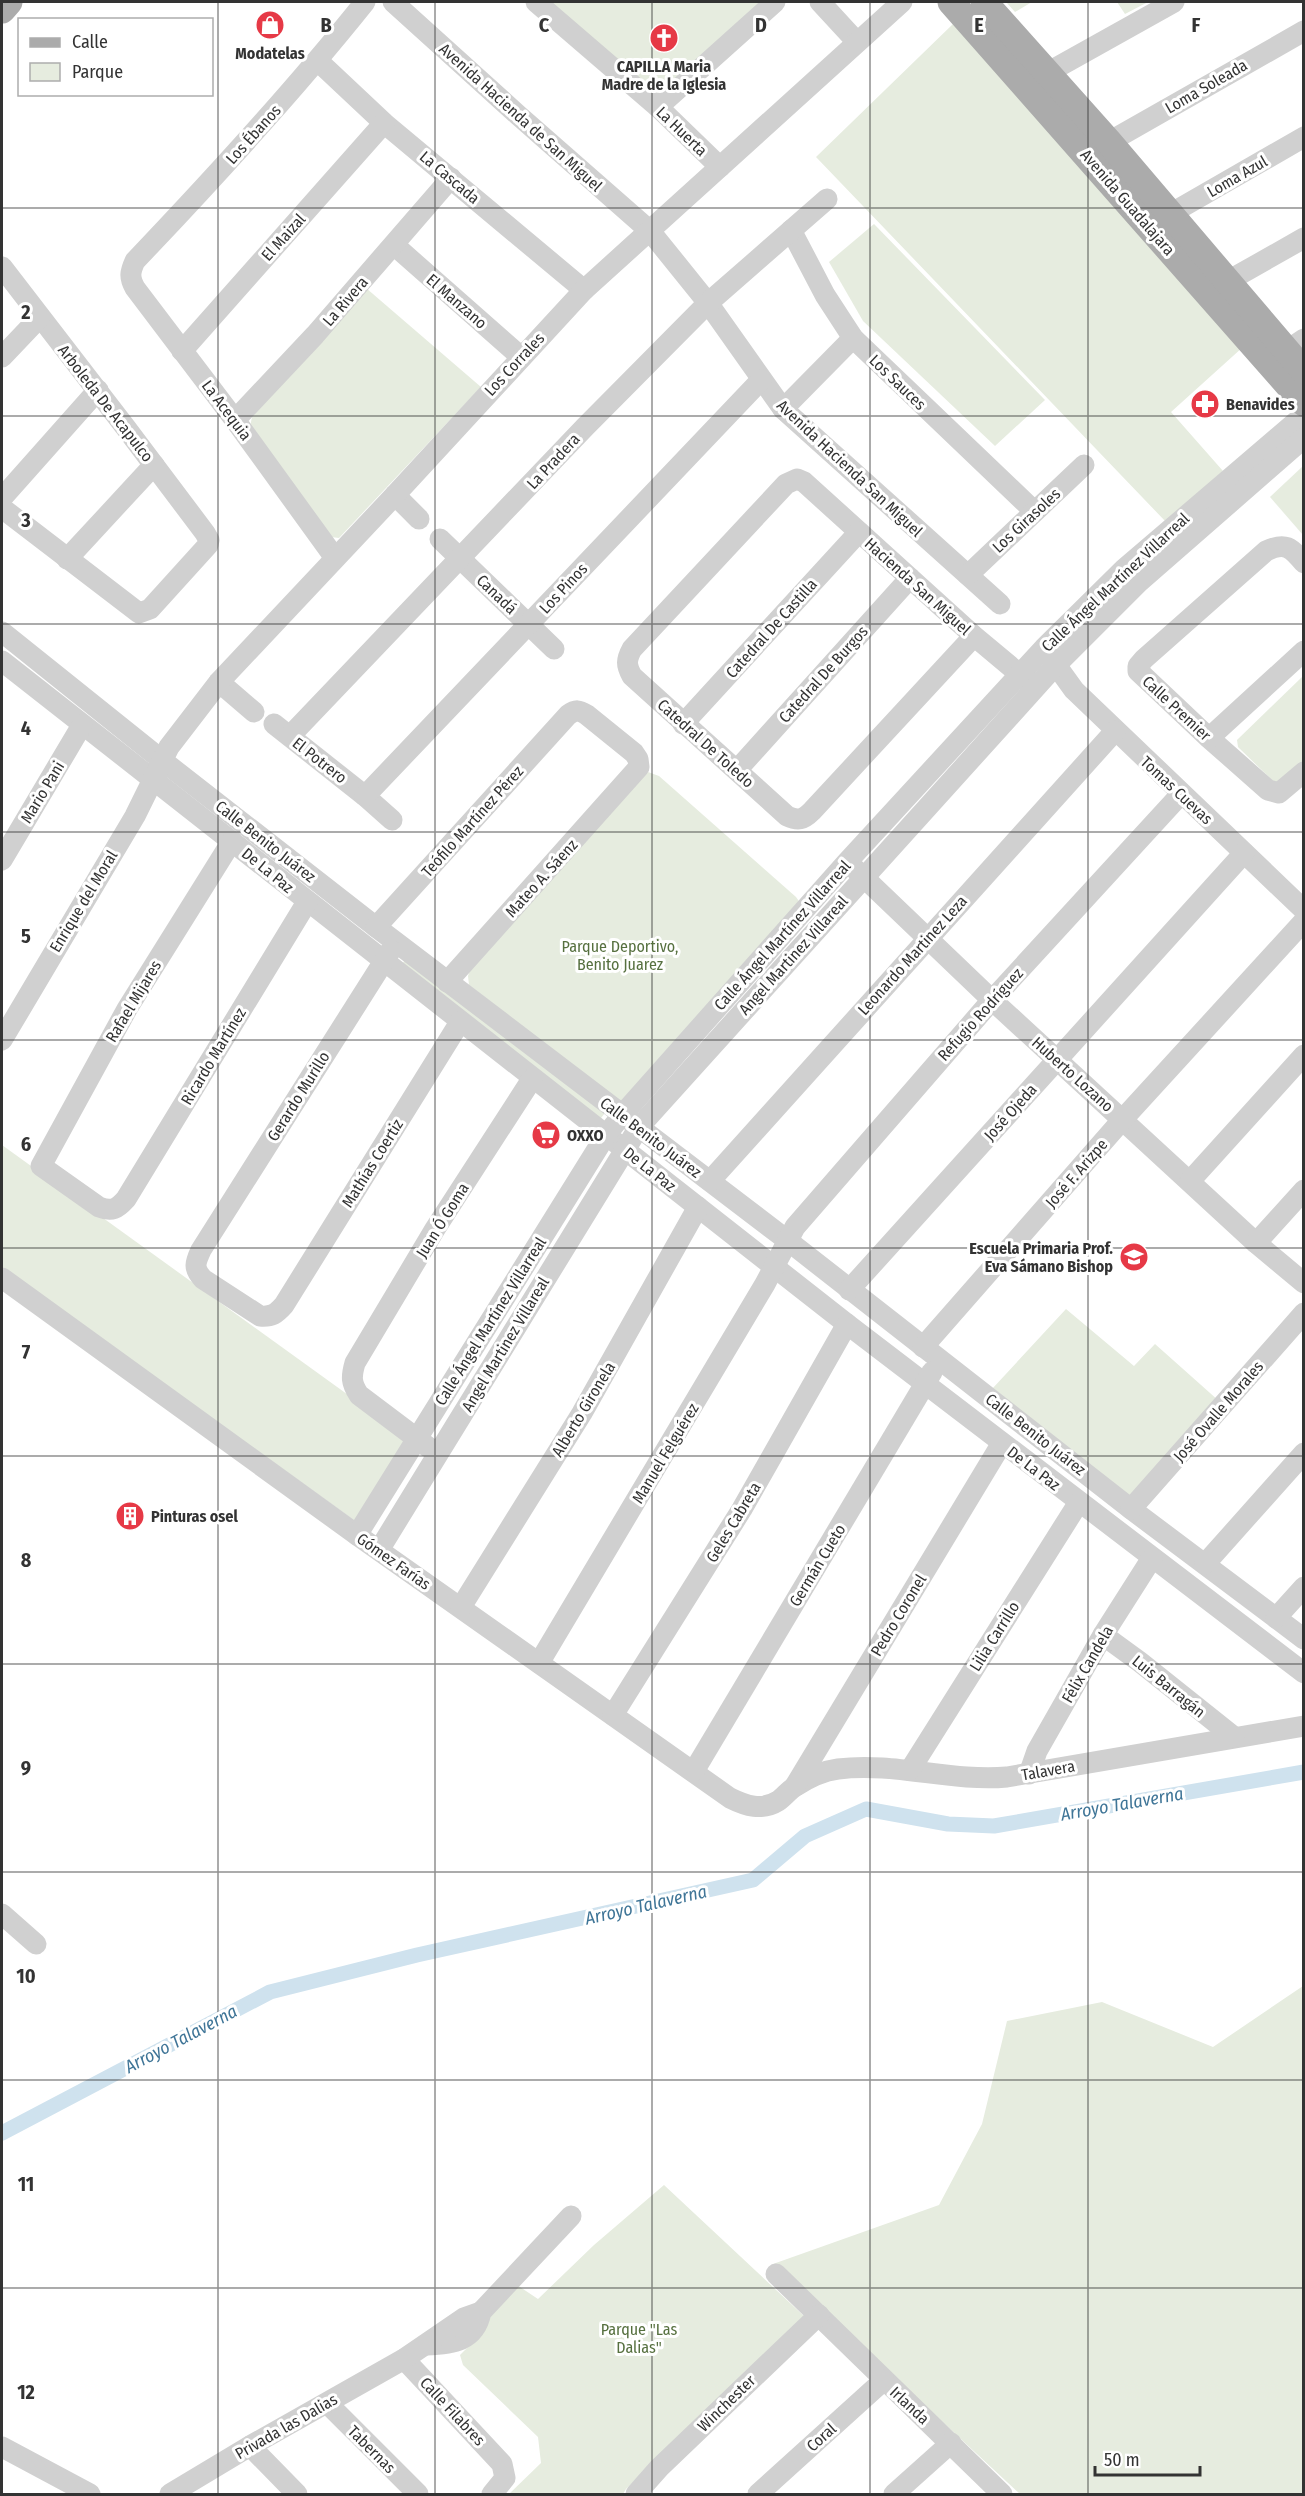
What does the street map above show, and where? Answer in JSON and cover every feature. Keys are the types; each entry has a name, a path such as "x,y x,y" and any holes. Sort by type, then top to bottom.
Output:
{"main road":[{"name":"Avenida Guadalajara","path":"951,2 1286,350 1304,403"},
{"name":"Avenida Guadalajara","path":"984,2 1108,142 1304,371"}],"street":[{"name":"Los Ébanos","path":"135,261 223,168 318,60 365,2"},
{"name":"Avenida Hacienda de San Miguel","path":"393,2 650,231"},
{"name":"La Huerta","path":"536,2 658,107 720,167"},
{"path":"658,107 775,2"},
{"path":"820,2 856,41"},
{"name":"Los Corrales","path":"158,771 183,726 219,682 584,290 856,41 902,2"},
{"path":"1047,73 1173,2"},
{"name":"Loma Soleada","path":"1108,142 1304,31"},
{"name":"La Cascada","path":"318,60 384,123 584,290"},
{"name":"El Maizal","path":"182,351 384,123"},
{"name":"Loma Azul","path":"1170,214 1304,137"},
{"name":"La Rivera","path":"235,420 315,334 451,178"},
{"name":"La Pradera","path":"282,730 461,559 585,427 708,303 827,199"},
{"name":"Los Sauces","path":"791,230 825,295 853,338 1034,511"},
{"name":"Avenida Hacienda San Miguel","path":"650,231 708,303 760,380 783,409 1000,604"},
{"path":"1228,281 1304,238"},
{"name":"El Manzano","path":"394,245 520,357"},
{"name":"La Acequia","path":"135,261 130,272 131,280 334,558"},
{"name":"Arboleda De Acapulco","path":"2,267 98,390 209,540 204,552 150,609 139,613 67,559"},
{"path":"2,357 40,317"},
{"path":"783,409 853,338"},
{"name":"Los Pinos","path":"365,796 760,380"},
{"path":"2,498 98,390"},
{"name":"Calle Ángel Martínez Villarreal","path":"357,1535 606,1135 631,1121 847,862 1044,648 1124,569 1304,415"},
{"name":"Angel Martinez Villareal","path":"379,1550 624,1149 631,1121 863,876 1055,666 1139,582 1304,438"},
{"path":"2,508 67,559 154,465"},
{"name":"Los Girasoles","path":"968,575 1084,465"},
{"name":"Catedral De Toledo","path":"804,482 791,480 786,484 627,658 627,667 632,676 683,724 788,816 796,820 804,819 974,636"},
{"name":"Hacienda San Miguel","path":"804,482 974,636 1036,688"},
{"path":"395,495 419,519"},
{"name":"Catedral De Castilla","path":"683,724 859,532"},
{"name":"Canadá","path":"440,539 554,650"},
{"name":"Calle Premier","path":"1304,562 1287,547 1278,545 1266,551 1138,666 1142,677 1274,794 1279,793 1304,772"},
{"name":"Catedral De Burgos","path":"737,770 910,578"},
{"name":"Calle Benito Juárez","path":"2,632 158,771 376,927 787,1240 1131,1509 1304,1640"},
{"path":"1044,648 1055,666"},
{"path":"1209,738 1304,651"},
{"name":"Tomas Cuevas","path":"1055,666 1074,690 1115,731 1304,910"},
{"name":"De La Paz","path":"4,667 82,725 158,771 232,841 307,902 847,1324 1304,1673"},
{"path":"219,682 255,712"},
{"name":"Teófilo Martínez Pérez","path":"376,927 574,710 580,710 634,753 639,767 635,774"},
{"name":"Mario Pani","path":"2,860 82,725"},
{"name":"El Potrero","path":"282,730 392,820"},
{"name":"Leonardo Martinez Leza","path":"710,1181 1115,731"},
{"name":"Enrique del Moral","path":"2,1040 158,771"},
{"name":"Mateo A. Sáenz","path":"447,982 635,774"},
{"name":"Refugio Rodríguez","path":"787,1240 795,1227 992,1000 1181,794"},
{"name":"Rafael Mijares","path":"117,1209 108,1210 99,1207 41,1166 127,1008 232,841"},
{"name":"José Ojeda","path":"849,1290 1244,853"},
{"name":"Huberto Lozano","path":"847,862 992,1000 1256,1243 1304,1283"},
{"name":"Ricardo Martínez","path":"117,1209 126,1199 307,902"},
{"name":"José F. Arizpe","path":"923,1347 1123,1119 1304,921"},
{"name":"Gerardo Murillo","path":"284,1305 276,1314 269,1317 260,1316 212,1285 196,1271 195,1263 383,961 397,943"},
{"name":"Mathías Coertiz","path":"284,1305 460,1022"},
{"path":"1190,1181 1304,1055"},
{"name":"Juan Ó Goma","path":"417,1439 359,1395 352,1385 351,1376 355,1364 435,1228 532,1079"},
{"path":"1256,1243 1304,1190"},
{"name":"Alberto Gironela","path":"460,1607 582,1413 698,1207"},
{"name":"Manuel Felguérez","path":"539,1663 765,1284 787,1240"},
{"name":"Gómez Farías","path":"2,1278 357,1535 730,1798 745,1806 761,1807 778,1801 794,1786"},
{"name":"José Ovalle Morales","path":"1131,1509 1304,1313"},
{"name":"Geles Cabreta","path":"613,1715 742,1509 847,1324"},
{"name":"Germán Cueto","path":"694,1771 941,1360"},
{"path":"417,1439 437,1454"},
{"name":"Pedro Coronel","path":"794,1786 1002,1443"},
{"path":"1205,1564 1304,1453"},
{"name":"Lilia Carrillo","path":"910,1770 1079,1502"},
{"name":"Félix Candela","path":"1029,1774 1038,1751 1103,1635 1152,1558"},
{"path":"1276,1618 1304,1587"},
{"name":"Luis Barragán","path":"1103,1635 1234,1737"},
{"name":"Talavera","path":"794,1786 818,1774 839,1769 910,1770 978,1779 1029,1774 1304,1725"},
{"path":"5,1924 36,1944"},
{"path":"404,2359 464,2318 481,2312 571,2216"},
{"name":"Irlanda","path":"776,2274 1002,2494"},
{"name":"Winchester","path":"636,2494 659,2468 819,2315"},
{"name":"Privada las Dalias","path":"178,2493 250,2446 404,2359"},
{"name":"Calle Filabres","path":"404,2359 502,2464 505,2478 492,2494"},
{"name":"Coral","path":"758,2494 884,2380"},
{"name":"Tabernas","path":"327,2403 418,2494"},
{"path":"894,2494 951,2443"},
{"path":"250,2446 297,2494"},
{"path":"2,2447 90,2494"}],"green space":[{"path":"548,2 770,2 661,98"},
{"path":"1006,2 1032,2 1015,12"},
{"path":"1117,2 1148,2 1125,14"},
{"path":"954,23 1243,347 1171,412 1223,471 1166,522 816,157"},
{"path":"874,224 1045,400 995,446 863,321 829,262"},
{"path":"366,288 481,387 339,538 331,537 250,427 252,417"},
{"path":"1303,466 1303,535 1270,497"},
{"path":"1303,676 1303,768 1287,782 1274,782 1238,747 1237,740"},
{"name":"Parque Deportivo, Benito Juarez","path":"648,772 659,776 796,897 801,904 626,1101 619,1101 469,985 468,976 470,970"},
{"path":"408,956 609,1108 597,1123 402,964"},
{"path":"2,1145 412,1441 358,1523 2,1268"},
{"path":"1066,1309 1134,1366 1155,1344 1219,1401 1130,1496 992,1389"},
{"path":"1303,1986 1303,2494 1020,2494 773,2264 939,2205 982,2124 1007,2021 1102,2002 1213,2047"},
{"name":"Parque \"Las Dalias\"","path":"664,2185 805,2317 623,2494 509,2494 541,2463 538,2437 463,2365 460,2355 480,2335 491,2314 517,2285 538,2299 594,2245"}],"waterway":[{"name":"Arroyo Talaverna","path":"2,2133 270,1992 417,1955 753,1880 805,1836 866,1809 948,1824 994,1826 1304,1772"}],"place":[{"name":"Modatelas","path":"270,25"},
{"name":"CAPILLA Maria Madre de la Iglesia","path":"664,38"},
{"name":"Benavides","path":"1205,404"},
{"name":"OXXO","path":"546,1135"},
{"name":"Escuela Primaria Prof. Eva Sámano Bishop","path":"1134,1257"},
{"name":"Pinturas osel","path":"130,1516"}]}
